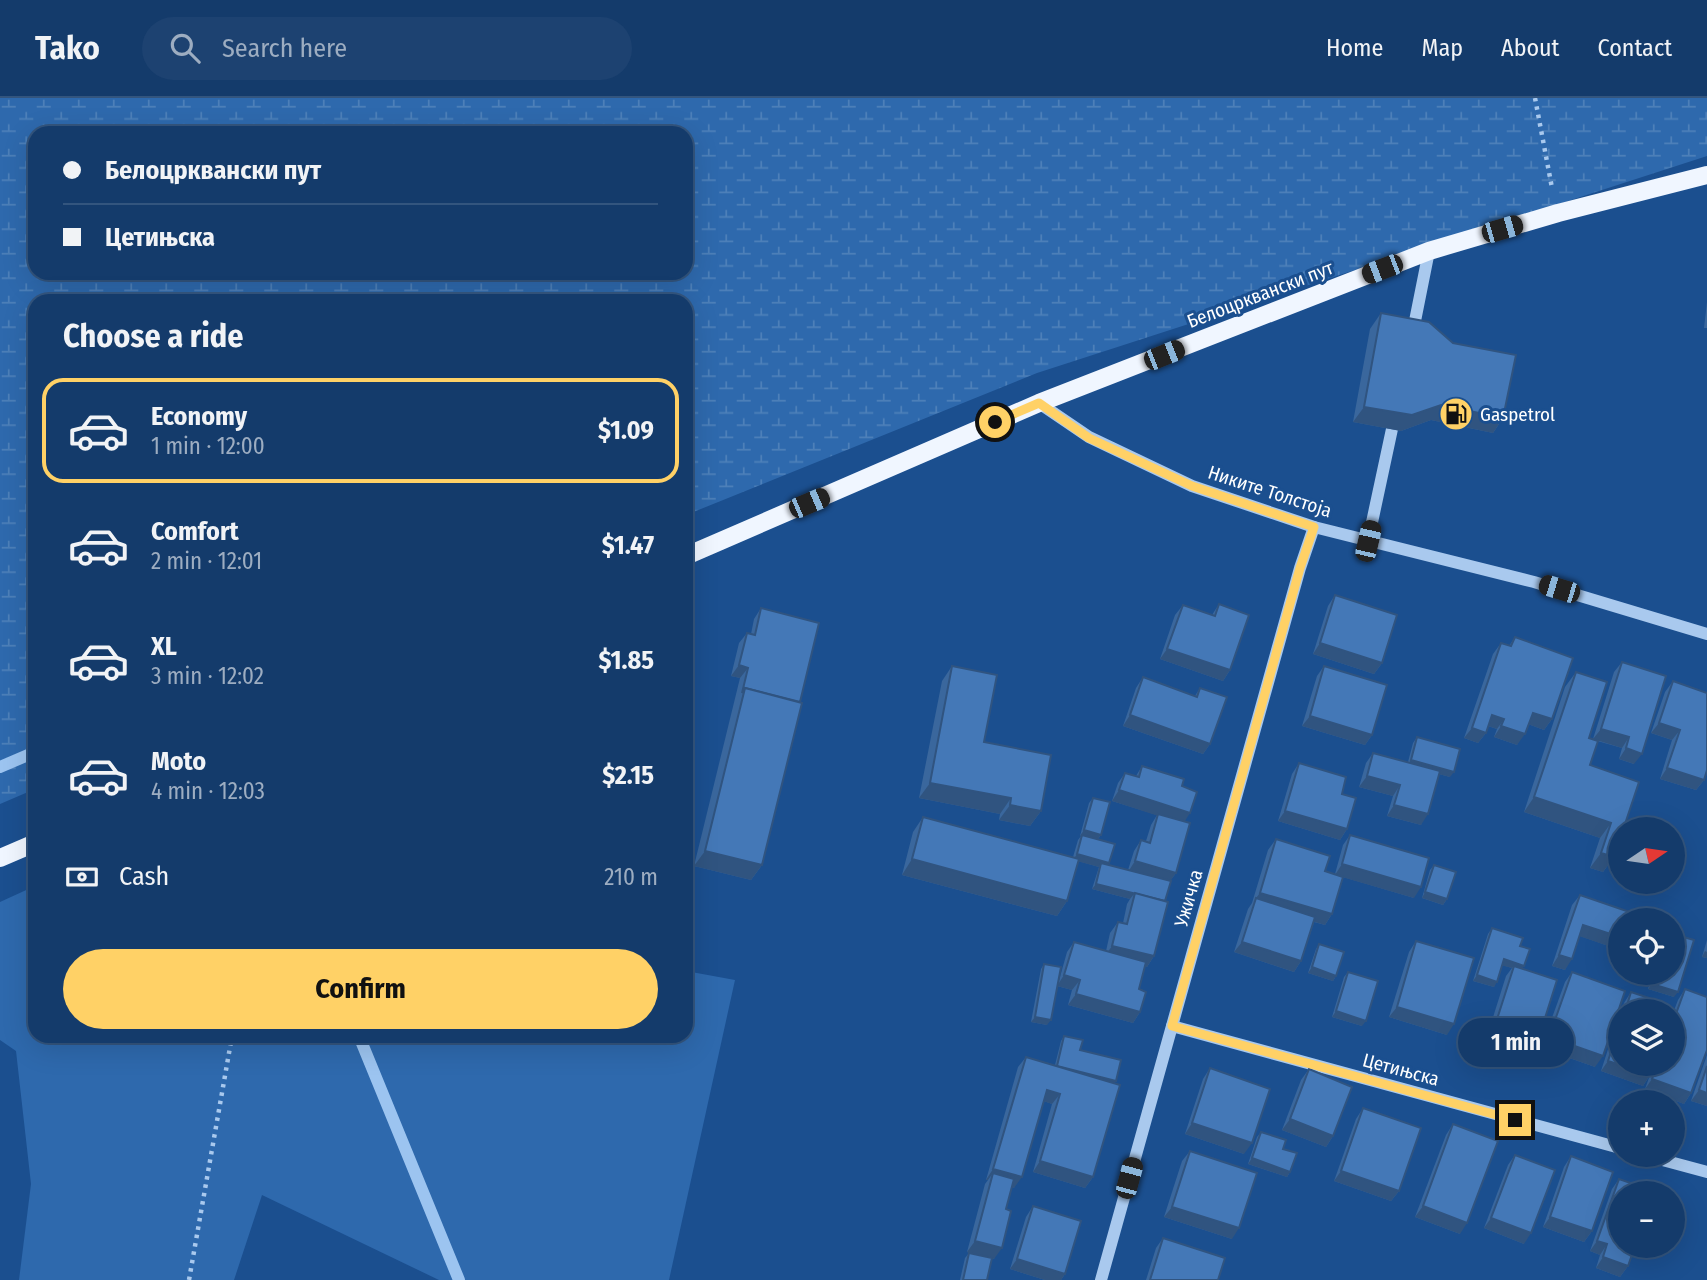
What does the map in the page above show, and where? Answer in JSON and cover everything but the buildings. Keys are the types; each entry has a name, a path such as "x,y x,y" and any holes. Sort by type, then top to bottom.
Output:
{"main road":[{"name":"Белоцрквански пут","path":"693,553 1039,403 1429,251 1558,213 1707,175"},
{"path":"0,858 28,846"}],"street":[{"path":"1412,336 1429,251"},
{"name":"Никите Толстоја","path":"1039,403 1089,438 1192,486 1314,527 1534,582 1707,634"},
{"path":"1368,541 1392,429"},
{"name":"Ужичка","path":"1101,1280 1296,582 1314,527"},
{"name":"Цетињска","path":"1172,1026 1608,1146"},
{"path":"1685,1166 1707,1172"}],"path":[{"path":"1535,98 1558,213"},
{"path":"189,1280 231,1043"}],"green space":[{"path":"0,98 1707,98 1707,156 1037,373 693,512 693,294 28,294 28,792 0,804"},
{"path":"28,889 28,1043 693,1043 693,972 735,980 669,1280 439,1280 262,1195 234,1280 19,1280 31,1184 16,1051 0,1040 0,902"}],"waterway":[{"path":"0,767 28,755"},
{"path":"362,1043 459,1280"}],"place":[{"name":"Gaspetrol","path":"1456,414"}],"route":[{"path":"995,422 1039,403 1089,438 1192,486 1314,527 1300,568 1172,1026 1515,1120"}]}
